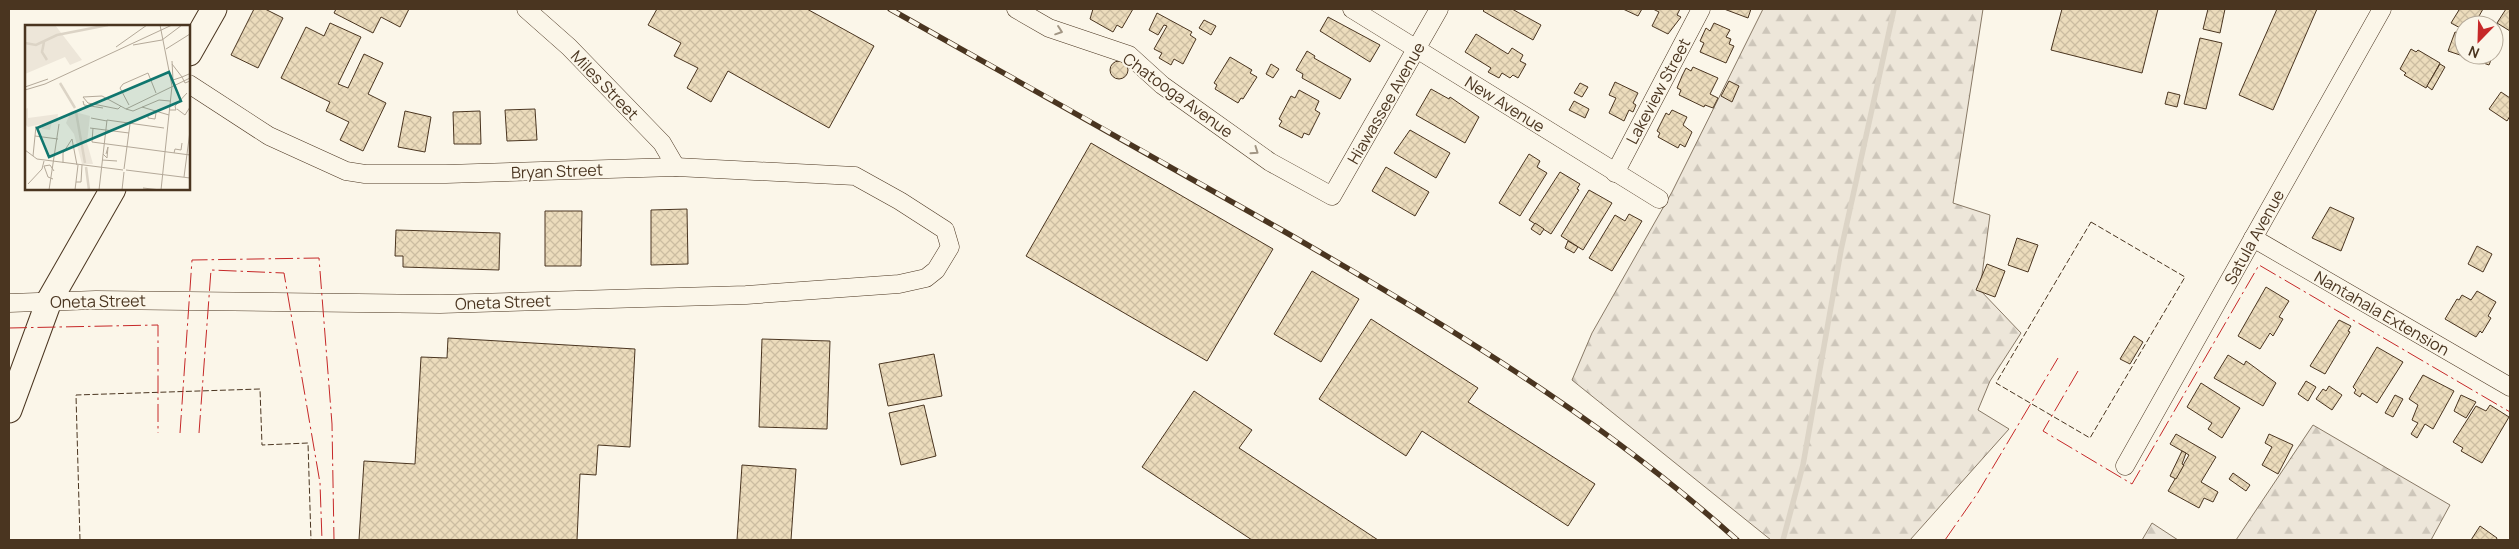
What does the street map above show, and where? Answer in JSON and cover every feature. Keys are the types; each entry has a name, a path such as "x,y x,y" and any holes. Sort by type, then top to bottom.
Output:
{"main road":[{"path":"190,52 214,9"},
{"path":"9,410 49,301 112,190"}],"street":[{"name":"Miles Street","path":"526,9 569,47 662,143 676,167"},
{"name":"Chatooga Avenue","path":"1016,9 1049,28 1129,55 1162,85 1270,162 1332,196"},
{"name":"New Avenue","path":"1352,9 1418,48 1659,199"},
{"name":"Hiawassee Avenue","path":"1332,196 1440,9"},
{"name":"Lakeview Street","path":"1615,173 1701,9"},
{"name":"Satula Avenue","path":"2125,466 2382,9"},
{"name":"Bryan Street","path":"190,85 269,136 346,171 364,174 446,174 676,167 855,176 935,223"},
{"name":"Oneta Street","path":"9,303 96,300 440,304 746,295 899,284 926,278 944,259 950,248 945,230 935,223"},
{"name":"Nantahala Extension","path":"2253,238 2510,387"}],"green space":[{"path":"1763,9 1983,9 1953,203 1990,215 1980,290 2021,333 1990,381 1978,410 2009,429 1910,540 1771,540 1572,380 1592,333 1672,192"},
{"path":"2313,425 2450,505 2431,540 2236,540"},
{"path":"2152,523 2178,540 2142,540"}],"building":[{"path":"254,9 265,9 283,18 258,68 231,55"},
{"path":"336,9 409,9 400,27 381,17 373,33 334,13"},
{"path":"657,9 807,9 874,46 829,128 728,71 711,102 687,88 698,68 674,56 681,43 648,25"},
{"path":"1093,9 1133,9 1122,28 1117,25 1113,32 1090,19"},
{"path":"1485,9 1512,9 1541,25 1533,40 1483,11"},
{"path":"1623,9 1642,9 1638,16"},
{"path":"1653,9 1680,9 1677,15 1681,17 1668,34 1652,26 1659,12"},
{"path":"1724,9 1751,9 1748,18"},
{"path":"2062,9 2158,9 2142,73 2051,50"},
{"path":"2208,9 2225,9 2220,33 2203,29"},
{"path":"2277,9 2317,9 2273,110 2239,95"},
{"path":"2457,9 2483,9 2480,15 2456,15 2459,10"},
{"path":"2506,9 2510,9 2510,31 2504,27 2504,15 2502,15"},
{"path":"1157,13 1192,32 1190,35 1196,39 1183,64 1174,59 1171,65 1159,58 1162,53 1154,49 1167,26 1164,25 1158,35 1149,30"},
{"path":"1328,17 1380,45 1370,62 1320,31"},
{"path":"1204,20 1216,26 1211,35 1199,28"},
{"path":"330,23 361,37 338,84 348,88 364,54 383,63 368,94 386,103 363,151 340,140 349,122 326,111 330,102 281,78 306,27 324,36"},
{"path":"1714,23 1730,30 1726,37 1731,39 1729,44 1734,46 1726,63 1700,52 1704,43 1700,41 1706,28 1710,31"},
{"path":"1476,34 1508,54 1512,48 1523,55 1520,61 1526,64 1518,78 1513,75 1510,78 1502,73 1499,78 1488,72 1491,68 1465,52"},
{"path":"2454,35 2454,53 2448,51"},
{"path":"2200,38 2222,43 2206,109 2184,104"},
{"path":"2411,49 2416,52 2418,50 2440,63 2426,88 2404,75 2406,73 2400,69"},
{"path":"1307,51 1315,56 1314,58 1351,79 1340,99 1302,78 1303,74 1296,70"},
{"path":"1230,57 1252,70 1250,73 1257,77 1243,99 1241,98 1238,103 1215,89 1217,85 1214,83"},
{"path":"1119,61 1125,64 1128,70 1125,76 1119,79 1113,76 1110,70 1113,64"},
{"path":"1271,64 1279,69 1273,78 1266,74"},
{"path":"2440,64 2445,67 2432,90 2427,86"},
{"path":"1693,67 1718,78 1710,94 1718,98 1713,108 1705,105 1704,107 1679,95 1681,90 1677,88 1686,68 1691,71"},
{"path":"1729,81 1739,86 1732,102 1721,96"},
{"path":"1615,82 1638,93 1633,103 1636,105 1633,112 1629,110 1624,121 1609,113 1616,98 1609,95"},
{"path":"1580,83 1588,87 1582,97 1574,93"},
{"path":"1431,89 1449,99 1450,97 1479,117 1465,143 1416,115"},
{"path":"1299,90 1319,101 1315,110 1320,113 1309,135 1304,133 1302,138 1279,126 1282,121 1279,119 1291,96 1295,98"},
{"path":"2168,92 2180,95 2177,107 2165,104"},
{"path":"2501,92 2510,98 2510,116 2507,121 2489,109"},
{"path":"1574,101 1589,109 1585,118 1569,110"},
{"path":"535,109 537,140 507,141 505,110"},
{"path":"1672,110 1687,117 1683,125 1692,132 1685,147 1680,144 1678,148 1658,137 1660,133 1657,131 1666,113 1669,115"},
{"path":"405,111 431,117 425,152 398,147"},
{"path":"480,111 481,144 454,144 453,112"},
{"path":"1410,130 1450,153 1436,178 1394,153"},
{"path":"1091,143 1273,249 1207,361 1026,256"},
{"path":"1529,154 1540,161 1537,167 1547,173 1520,216 1499,203"},
{"path":"1386,167 1429,192 1415,216 1372,191"},
{"path":"1560,172 1580,184 1577,189 1579,190 1551,234 1529,220"},
{"path":"1589,190 1612,203 1583,250 1561,236"},
{"path":"2330,207 2354,218 2341,251 2312,238"},
{"path":"687,209 688,264 651,265 651,210"},
{"path":"545,211 582,211 581,266 545,266"},
{"path":"1629,214 1642,221 1612,271 1589,258 1615,215 1625,221"},
{"path":"1535,223 1544,229 1540,235 1531,229"},
{"path":"396,230 500,233 499,270 403,267 403,256 395,256"},
{"path":"2017,238 2038,245 2028,272 2008,265"},
{"path":"1568,241 1578,247 1574,253 1565,248"},
{"path":"2477,246 2492,254 2483,272 2468,264"},
{"path":"1987,264 2005,271 1995,297 1976,290"},
{"path":"1312,271 1359,299 1321,362 1274,334"},
{"path":"2266,287 2289,301 2279,317 2283,319 2273,336 2270,333 2260,349 2238,336"},
{"path":"2477,291 2496,302 2488,316 2491,318 2482,333 2480,331 2476,337 2445,319 2457,299 2459,300 2462,295 2471,300"},
{"path":"1371,319 1478,388 1468,402 1595,484 1568,526 1422,431 1406,456 1319,399"},
{"path":"2339,320 2351,326 2348,331 2350,332 2325,374 2310,366"},
{"path":"2134,336 2143,342 2130,364 2120,359"},
{"path":"448,338 635,349 630,447 598,445 596,475 580,474 577,540 359,540 364,461 415,464 421,357 447,358"},
{"path":"762,339 830,341 827,429 759,427"},
{"path":"2377,347 2403,362 2377,403 2362,393 2360,397 2354,393 2356,390 2353,387"},
{"path":"934,354 942,396 888,406 879,364"},
{"path":"2228,355 2244,365 2246,361 2276,383 2263,406 2214,378"},
{"path":"2423,375 2454,391 2433,429 2425,424 2417,438 2411,434 2418,423 2412,420 2418,405 2409,399"},
{"path":"2306,381 2316,387 2308,401 2298,394"},
{"path":"2201,383 2240,408 2222,438 2208,429 2212,423 2187,407"},
{"path":"2329,386 2342,395 2332,410 2316,399 2323,389 2326,391"},
{"path":"1194,391 1252,430 1239,448 1378,540 1252,540 1142,467"},
{"path":"2395,395 2403,399 2393,417 2385,413"},
{"path":"2461,395 2476,402 2466,418 2454,411"},
{"path":"924,405 936,456 901,465 889,413"},
{"path":"2490,405 2509,417 2482,463 2461,451 2463,448 2453,442 2476,406 2486,411"},
{"path":"2176,434 2216,457 2201,482 2218,492 2213,502 2204,498 2199,508 2168,491 2189,455 2170,444"},
{"path":"2269,434 2293,445 2278,474 2262,465 2272,447 2265,443"},
{"path":"2182,451 2186,453 2182,464 2184,465 2176,479 2170,476"},
{"path":"742,465 796,469 791,540 737,540"},
{"path":"2233,473 2250,485 2246,491 2229,479"},
{"path":"2480,526 2497,538 2496,540 2471,540"}],"waterway":[{"path":"1783,540 1803,465 1841,250 1894,9"}],"railway":[{"path":"890,9 1280,229 1459,335 1517,372 1630,452 1737,540"}],"fence":[{"path":"2091,222 2185,277 2090,438 1996,383 2091,222"},
{"path":"80,540 76,395 260,389 262,445 308,443 311,540"}],"power":[{"path":"180,433 192,260 319,258 332,424 334,540"},
{"path":"2078,371 2043,431 2132,484 2259,265 2510,412"},
{"path":"199,433 211,270 284,273 320,483 322,540"},
{"path":"9,328 158,325 158,433"},
{"path":"1945,540 1977,494 2058,358"}]}
